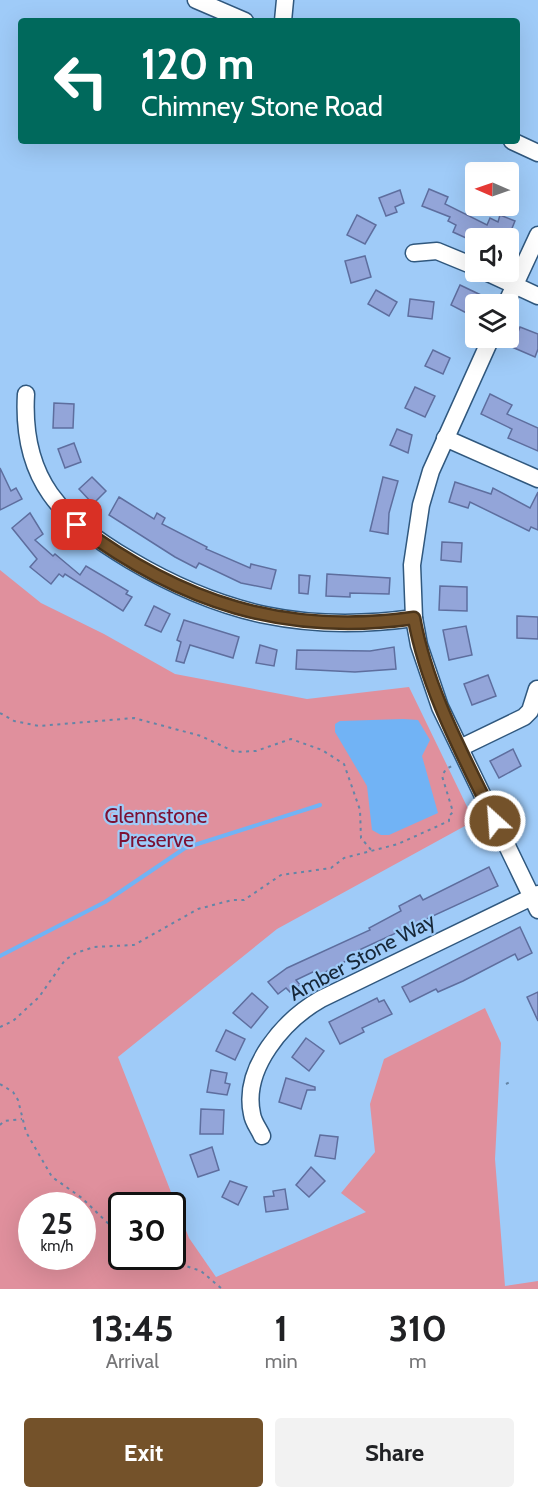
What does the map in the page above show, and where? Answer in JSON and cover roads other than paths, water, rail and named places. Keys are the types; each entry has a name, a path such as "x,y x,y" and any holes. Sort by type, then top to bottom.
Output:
{"street":[{"path":"196,0 238,18"},
{"path":"283,18 285,0"},
{"path":"518,144 538,153"},
{"path":"511,294 538,236"},
{"path":"414,253 437,250 465,262"},
{"path":"508,282 538,296"},
{"path":"486,348 431,471 415,536 414,618 419,645 458,756 536,900"},
{"path":"26,394 28,443 40,479 50,496 63,512 95,539 167,582 220,604 271,618 348,624 414,618"},
{"path":"446,438 538,479"},
{"path":"458,756 524,717 530,711 537,689"},
{"name":"Amber Stone Way","path":"262,1136 252,1116 252,1091 271,1043 296,1016 321,999 536,900"}],"water":[{"path":"418,720 430,740 422,756 438,813 389,835 381,835 372,830 367,786 335,732 335,724 340,721"}],"waterway":[{"path":"0,956 105,902 185,848 320,805"}],"park label":[{"name":"Glennstone Preserve","path":"156,828"}]}
